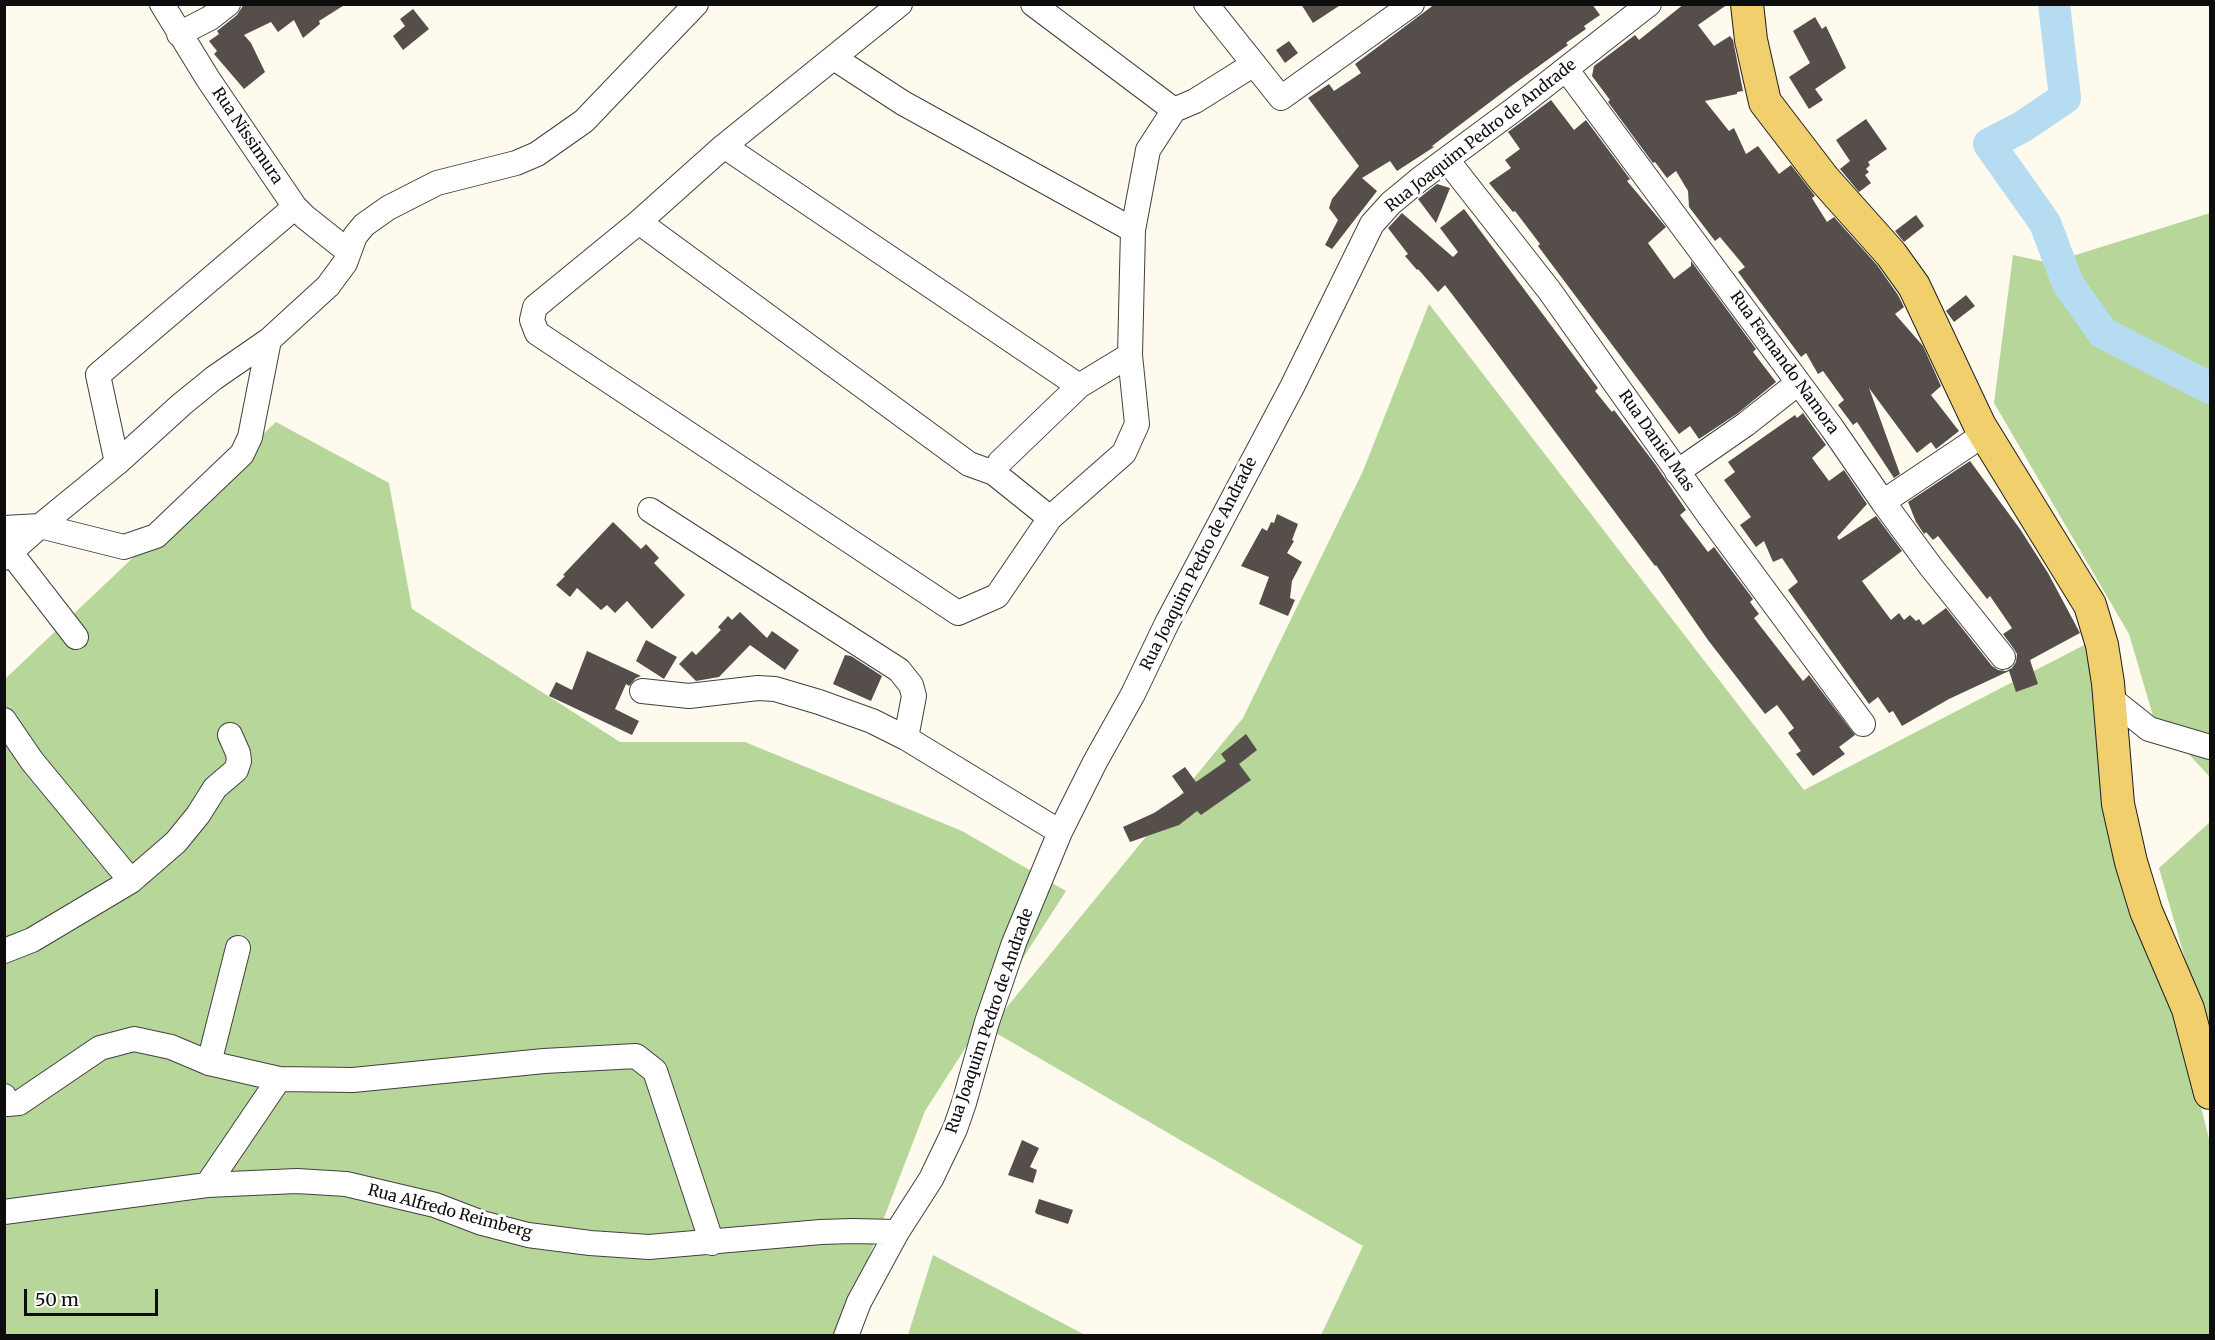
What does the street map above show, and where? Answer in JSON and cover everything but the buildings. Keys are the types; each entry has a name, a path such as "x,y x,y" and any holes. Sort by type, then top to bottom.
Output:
{"main road":[{"path":"1747,4 1751,40 1765,102 1824,178 1891,254 1914,286 1971,407 2090,605 2102,645 2110,698 2118,804 2131,862 2157,938 2188,1009 2211,1093"}],"street":[{"name":"Rua Nissimura","path":"162,4 179,34 295,207 349,252"},
{"path":"179,34 210,18 228,4"},
{"path":"76,637 8,555 117,464 182,404 214,378 269,340 328,286 345,262 355,236 364,225 388,208 437,183 516,163 555,143 584,121 696,4"},
{"path":"900,4 724,146 639,222 536,307 532,320 537,333 958,613 997,596 1050,518 1124,453 1137,423 1130,355 1133,230 1148,150 1174,110 1195,101 1254,64"},
{"path":"1033,4 1174,110"},
{"path":"1206,4 1281,98 1412,4"},
{"name":"Rua Joaquim Pedro de Andrade","path":"846,1335 859,1302 897,1232 931,1179 954,1129 1014,943 1060,832 1292,387 1372,224 1391,203 1649,4"},
{"path":"834,58 903,103 1133,230"},
{"name":"Rua Fernando Namora","path":"1566,69 1832,428 1883,502 2002,657"},
{"path":"724,146 1079,386"},
{"name":"Rua Daniel Mas","path":"1447,160 1549,290 1677,472 1863,724"},
{"path":"117,464 98,375 295,207"},
{"path":"639,222 969,464 994,473 1050,518"},
{"path":"4,528 40,526 124,547 156,536 242,454 250,437 269,340"},
{"path":"994,473 1000,462 1079,386 1130,355"},
{"path":"1677,472 1746,424 1798,383"},
{"path":"1883,502 1986,433"},
{"path":"650,510 899,670 911,685 915,696 906,738"},
{"path":"642,691 689,696 758,688 775,689 872,721 906,738 1060,832"},
{"path":"2110,698 2149,729 2211,747"},
{"path":"4,720 32,760 131,881"},
{"path":"4,951 32,940 131,881 176,842 198,815 215,788 236,770 239,760 238,753 230,735"},
{"path":"209,1063 238,948"},
{"path":"4,1096 8,1104 19,1103 100,1048 134,1039 171,1047 209,1063 279,1079 352,1080 544,1061 636,1056 655,1071 712,1243"},
{"path":"207,1185 279,1079"},
{"name":"Rua Alfredo Reimberg","path":"4,1212 207,1185 297,1181 346,1184 435,1205 482,1223 528,1235 590,1243 649,1247 852,1231 897,1232"}],"green space":[{"path":"2210,213 2210,777 2153,716 2129,634 1994,403 2013,255 2050,263"},
{"path":"1429,304 1804,790 2090,642 2161,947 2210,1143 2210,1335 1321,1335 1363,1246 989,1029 1243,718 1363,471"},
{"path":"276,422 389,483 412,609 620,742 745,742 962,831 1066,891 925,1111 839,1335 5,1336 5,679"},
{"path":"2210,822 2210,1046 2159,868"},
{"path":"933,1255 1085,1335 908,1335"}],"waterway":[{"path":"2054,4 2065,98 2022,127 1989,144 2045,223 2068,284 2103,333 2210,388"}]}
